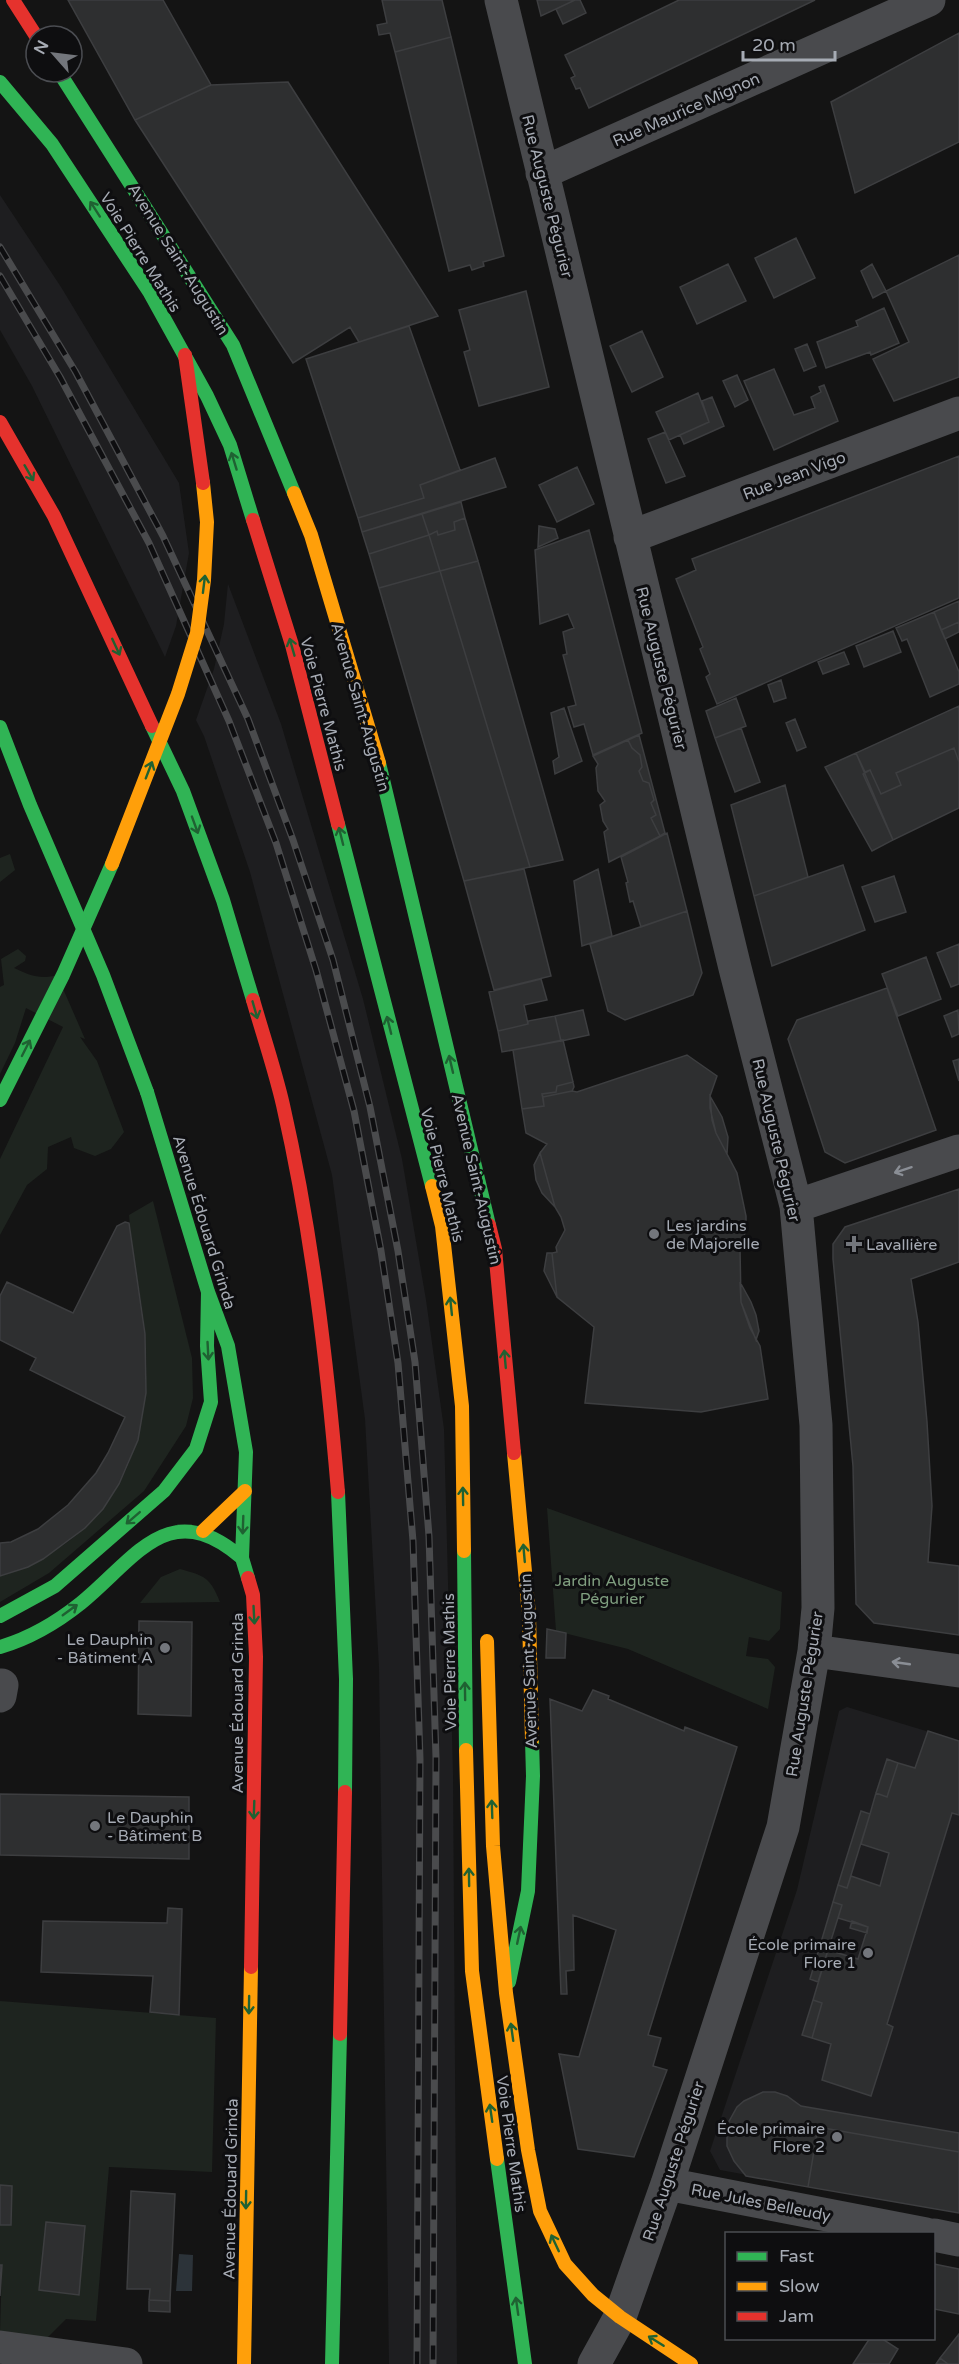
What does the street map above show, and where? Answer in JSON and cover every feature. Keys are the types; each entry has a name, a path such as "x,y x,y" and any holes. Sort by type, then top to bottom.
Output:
{"main road":[{"path":"13,0 28,24"},
{"name":"Voie Pierre Mathis","path":"0,82 52,144 150,293 207,396 230,446 292,645 442,1226 462,1406 466,1750 472,1971 525,2364"},
{"name":"Avenue Saint-Augustin","path":"67,84 233,345 311,535 377,756 495,1249 529,1615 533,1776 528,1891 506,1992 528,2150 540,2211 565,2264 593,2295 620,2317 691,2364"},
{"path":"0,1100 63,975 112,864 178,694 197,633 203,590 207,522 199,443 185,355"},
{"path":"0,422 54,516 119,651 187,802 223,900 282,1104 311,1256 328,1373 338,1499 346,1679 345,1898 332,2364"},
{"name":"Avenue Édouard Grinda","path":"0,727 30,806 94,953 147,1092 208,1292 228,1346 246,1452 242,1558 253,1595 256,1657 244,2364"},
{"path":"0,1616 55,1586 164,1491 196,1449 211,1402 207,1346 208,1292"},
{"path":"462,1406 476,1471"},
{"path":"203,1531 245,1491"},
{"path":"0,1647 40,1632 77,1605 151,1540 165,1534 180,1531 203,1531 225,1543 242,1558"},
{"path":"487,1622 493,1846 506,1992"}],"street":[{"name":"Rue Auguste Pégurier","path":"501,0 748,1022 796,1206 816,1425 818,1608 814,1651 783,1827 667,2184 620,2317"},
{"name":"Rue Maurice Mignon","path":"542,173 929,0"},
{"name":"Rue Jean Vigo","path":"630,537 959,413"},
{"path":"796,1206 959,1151"},
{"path":"814,1651 959,1671"},
{"name":"Rue Jules Belleudy","path":"667,2184 916,2232"},
{"path":"935,2235 959,2240"},
{"path":"594,2364 620,2317"},
{"path":"0,2347 126,2364"}],"shaded area":[{"path":"0,195 61,287 179,483 189,553 176,626 165,657 32,386 0,330"},
{"path":"228,584 281,724 363,999 402,1159 426,1300 444,1429 453,1774 457,2364 389,2364 379,1667 365,1419 332,1175 250,872 204,736 196,720 214,669 224,624"},
{"name":"École primaire Flore 1","path":"847,1707 959,1741 959,2213 720,2170 710,2151 797,1890 839,1711"},
{"path":"179,2254 193,2255 192,2291 176,2291"}],"green space":[{"path":"10,854 15,870 0,882 0,858"},
{"path":"18,949 26,956 25,961 14,968 35,976 57,975 85,1039 80,1037 97,1061 124,1132 111,1149 95,1156 74,1148 71,1137 48,1147 47,1169 27,1185 0,1235 0,1159 63,1027 26,1008 15,1043 0,1074 0,987 4,985 1,959"},
{"path":"153,1201 192,1358 193,1398 186,1426 144,1491 49,1573 0,1602 0,1576 40,1559 72,1538 99,1513 119,1484 133,1451 142,1415 146,1375 145,1333 129,1215"},
{"name":"Jardin Auguste Pégurier","path":"547,1508 782,1592 780,1629 769,1641 749,1637 746,1656 768,1659 775,1667 768,1709 628,1649 556,1631"},
{"path":"180,1569 210,1582 220,1602 140,1603 161,1577"},
{"path":"0,2001 216,2018 212,2172 109,2167 96,2321 66,2319 45,2340 0,2332 2,2266 0,2265 0,2225 11,2225 12,2186 0,2185","holes":["46,2222 85,2226 79,2295 39,2290"]}],"building":[{"path":"68,0 163,0 211,85 135,120 84,29 84,24 81,24"},
{"path":"382,0 442,0 451,37 395,52 390,33 379,35 377,25 387,23"},
{"path":"537,0 575,0 541,16"},
{"path":"580,0 586,13 563,24 556,9"},
{"path":"679,0 815,0 589,108 580,88 576,89 571,78 575,76 565,55"},
{"path":"959,33 959,142 855,193 831,102"},
{"path":"451,37 504,256 483,262 484,266 472,270 470,265 449,271 395,52"},
{"path":"288,82 438,316 359,342 350,327 293,363 135,120 211,85"},
{"path":"796,238 815,278 774,298 755,258"},
{"path":"959,255 959,377 894,401 873,359 909,342 886,291"},
{"path":"728,264 746,301 697,324 680,287"},
{"path":"872,264 886,291 873,298 861,271"},
{"path":"526,291 549,387 479,406 464,352 470,350 459,310"},
{"path":"884,308 899,343 871,355 870,352 826,368 817,342 858,326 856,321"},
{"path":"409,326 460,470 420,485 424,498 358,518 306,359"},
{"path":"642,331 663,377 632,392 610,346"},
{"path":"807,344 816,366 804,371 795,349"},
{"path":"774,369 794,415 815,408 811,397 821,392 819,387 824,385 838,421 774,450 744,381"},
{"path":"737,375 748,400 735,407 723,381"},
{"path":"698,393 709,422 669,440 656,412"},
{"path":"712,397 724,426 684,444 680,435 709,422 702,401"},
{"path":"665,432 685,476 666,483 648,439"},
{"path":"959,456 959,598 717,704 706,677 710,674 700,649 703,647 676,579 696,570 692,559"},
{"path":"495,458 506,487 362,532 358,518 424,498 420,485"},
{"path":"577,467 594,504 557,522 539,485"},
{"path":"461,502 465,518 454,522 455,530 438,535 437,531 429,535 422,514"},
{"path":"422,514 429,535 369,554 362,532"},
{"path":"465,518 478,561 440,571 429,535 437,531 438,535 455,530 454,522"},
{"path":"539,526 555,529 558,538 538,547"},
{"path":"589,530 642,733 593,755 584,724 574,727 568,707 576,705 563,655 567,654 563,632 574,628 568,614 540,624 535,550"},
{"path":"429,535 440,571 379,588 369,554"},
{"path":"478,561 563,860 530,867 440,571"},
{"path":"440,571 530,867 464,881 379,588"},
{"path":"959,601 959,622 941,630 934,612"},
{"path":"934,612 959,672 959,684 930,697 907,639 902,641 896,628"},
{"path":"959,622 959,632 945,639 941,630"},
{"path":"893,631 901,652 864,667 856,646"},
{"path":"844,652 849,664 823,674 818,662"},
{"path":"781,680 786,698 774,702 768,685"},
{"path":"736,698 746,726 715,738 706,711"},
{"path":"959,706 959,762 954,748 896,773 901,785 881,794 870,770 865,772 856,753"},
{"path":"564,708 582,761 555,774 553,761 559,757 551,713"},
{"path":"795,719 806,747 797,751 786,723"},
{"path":"741,728 760,782 735,792 715,738"},
{"path":"639,735 665,833 660,836 651,818 656,815 651,803 654,800 649,783 643,781 639,771 642,767 640,755 632,748 628,740"},
{"path":"628,740 632,748 640,755 642,767 639,771 643,781 649,783 654,800 651,803 656,815 651,818 660,836 609,862 604,832 608,829 603,821 600,805 605,801 598,791 596,768 598,764 593,756"},
{"path":"954,748 959,762 959,808 893,840 863,774 870,770 881,794 901,785 896,773"},
{"path":"856,753 893,840 872,851 825,767"},
{"path":"785,785 808,877 754,896 731,805"},
{"path":"667,833 687,911 641,927 633,901 630,902 626,883 628,882 621,857"},
{"path":"843,865 865,930 772,966 754,896"},
{"path":"524,869 551,976 494,990 464,881"},
{"path":"598,869 612,936 582,946 574,881"},
{"path":"894,876 906,912 875,922 862,887"},
{"path":"687,911 702,973 693,995 625,1020 608,1011 590,944"},
{"path":"959,944 959,984 951,987 937,953"},
{"path":"926,957 941,999 898,1016 882,974"},
{"path":"541,979 547,1000 524,1005 528,1024 498,1031 489,992"},
{"path":"887,988 936,1130 845,1163 825,1152 788,1039 797,1020"},
{"path":"583,1010 589,1035 561,1041 555,1016"},
{"path":"958,1010 959,1034 952,1037 944,1016"},
{"path":"555,1016 561,1041 502,1052 498,1031 528,1024 528,1021"},
{"path":"563,1040 573,1082 557,1086 556,1092 542,1094 544,1106 522,1109 513,1050"},
{"name":"Les jardins de Majorelle","path":"687,1055 717,1076 710,1096 712,1120 716,1133 737,1173 746,1216 746,1230 740,1248 741,1302 750,1328 760,1346 768,1399 701,1412 585,1403 594,1327 557,1297 552,1253 557,1252 556,1247 565,1230 555,1207 540,1153 547,1144 526,1133 522,1109 544,1106 543,1097 577,1092"},
{"path":"959,1059 959,1081 953,1061"},
{"path":"573,1082 572,1091 543,1097 542,1094 556,1092 557,1086"},
{"path":"710,1096 722,1117 728,1137 727,1154 716,1133 710,1108"},
{"path":"540,1153 555,1207 542,1193 536,1180 534,1165"},
{"path":"959,1189 959,1262 911,1279 918,1322 927,1422 932,1506 928,1562 959,1566 959,1635 874,1623 856,1604 853,1466 833,1244 845,1227"},
{"path":"125,1222 129,1223 145,1334 146,1393 138,1440 119,1484 103,1509 85,1528 43,1559 28,1567 0,1576 0,1543 11,1542 38,1529 68,1505 96,1473 125,1417 30,1370 36,1358 0,1340 0,1296 7,1282 73,1313 117,1226"},
{"path":"547,1253 552,1253 557,1297 544,1271"},
{"path":"740,1282 756,1315 759,1331 756,1340 741,1302"},
{"name":"Le Dauphin - Bâtiment A","path":"139,1621 192,1622 191,1716 138,1714"},
{"path":"547,1629 566,1633 565,1658 546,1658"},
{"path":"593,1690 609,1696 608,1699 684,1731 685,1727 737,1747 648,2035 661,2038 653,2066 667,2070 634,2157 578,2149 559,2054 579,2057 616,1930 573,1915 574,1970 566,1971 567,1994 561,1994 550,1699 582,1711"},
{"path":"928,1731 959,1741 959,1815 952,1813 887,2024 893,2027 871,2096 822,2080 831,2044 812,2038 822,2003 813,2000 828,1950 858,1959 868,1927 838,1918 842,1905 833,1902 838,1885 847,1888 851,1876 880,1886 889,1853 861,1844 876,1793 887,1797 898,1763 915,1768"},
{"path":"887,1759 898,1763 887,1797 876,1793"},
{"name":"Le Dauphin - Bâtiment B","path":"0,1794 189,1797 189,1859 0,1855"},
{"path":"861,1811 870,1814 847,1888 838,1885"},
{"path":"833,1902 842,1905 818,1982 810,1979"},
{"path":"168,1908 182,1909 179,2015 150,2012 153,1976 41,1972 43,1921 167,1923"},
{"path":"852,1921 868,1927 867,1933 850,1928"},
{"path":"813,2000 822,2003 812,2038 802,2035"},
{"path":"763,2092 775,2092 787,2096 801,2106 959,2133 959,2152 818,2127 808,2187 746,2176 734,2161 727,2146 727,2125 737,2107"},
{"path":"818,2127 959,2152 959,2213 808,2187"},
{"path":"0,2185 12,2186 11,2225 0,2225"},
{"path":"131,2191 175,2194 170,2301 149,2300 150,2289 127,2289"},
{"path":"46,2222 85,2226 79,2295 39,2290"},
{"path":"935,2264 959,2269 959,2314 935,2309"},
{"path":"0,2265 2,2265 0,2296"},
{"path":"149,2300 170,2301 170,2312 149,2311"},
{"path":"959,2334 959,2364 948,2364 940,2358"},
{"path":"869,2340 884,2340 898,2349 889,2364 853,2364"},
{"path":"940,2358 948,2364 936,2364"}],"railway":[{"path":"0,247 75,371 163,536 248,719 293,840 333,960 370,1107 398,1251 415,1362 429,1536 436,1758 433,2364"},
{"path":"0,276 60,377 149,543 229,721 276,843 316,970 354,1111 381,1251 398,1363 413,1541 420,1759 417,2364"}],"traffic: fast":[{"path":"0,82 52,144 150,293 207,396 230,445 253,520"},
{"path":"67,84 233,345 294,493"},
{"path":"152,726 183,791 223,900 253,1000"},
{"path":"0,727 30,805 103,975 147,1092"},
{"path":"379,763 489,1225"},
{"path":"338,824 432,1186"},
{"path":"0,1100 63,975 112,864"},
{"path":"147,1092 208,1292 228,1346 246,1452 242,1558 248,1578"},
{"path":"0,1616 55,1586 164,1491 196,1449 211,1402 207,1346 208,1292"},
{"path":"338,1492 346,1679 345,1792"},
{"path":"0,1647 33,1634 62,1617 81,1603 137,1552 155,1540 173,1533 194,1532 216,1540 242,1558"},
{"path":"464,1551 466,1750"},
{"path":"509,1982 528,1891 533,1776 532,1740"},
{"path":"332,2364 340,2034"},
{"path":"497,2159 525,2364"}],"traffic: slow":[{"path":"112,864 178,694 197,633 204,580 207,522 203,483"},
{"path":"294,493 311,535 379,763"},
{"path":"432,1186 442,1226 462,1406 464,1551"},
{"path":"514,1453 529,1615 532,1740"},
{"path":"203,1531 245,1491"},
{"path":"487,1641 493,1846 506,1993"},
{"path":"466,1750 472,1971 497,2159"},
{"path":"244,2364 251,1967"},
{"path":"506,1993 528,2150 540,2211 565,2264 593,2295 620,2317 691,2364"}],"traffic: jam":[{"path":"13,0 28,24"},
{"path":"185,355 203,483"},
{"path":"0,422 54,516 152,726"},
{"path":"253,520 292,645 338,824"},
{"path":"253,1000 280,1092 302,1201 323,1346 338,1492"},
{"path":"489,1225 495,1249 514,1453"},
{"path":"248,1578 253,1595 256,1657 251,1967"},
{"path":"340,2034 345,1792"}],"place":[{"name":"Les jardins de Majorelle","path":"654,1234"},
{"name":"Lavallière","path":"854,1244"},
{"name":"Le Dauphin - Bâtiment A","path":"165,1648"},
{"name":"Le Dauphin - Bâtiment B","path":"95,1826"},
{"name":"École primaire Flore 1","path":"868,1953"},
{"name":"École primaire Flore 2","path":"837,2137"}]}
